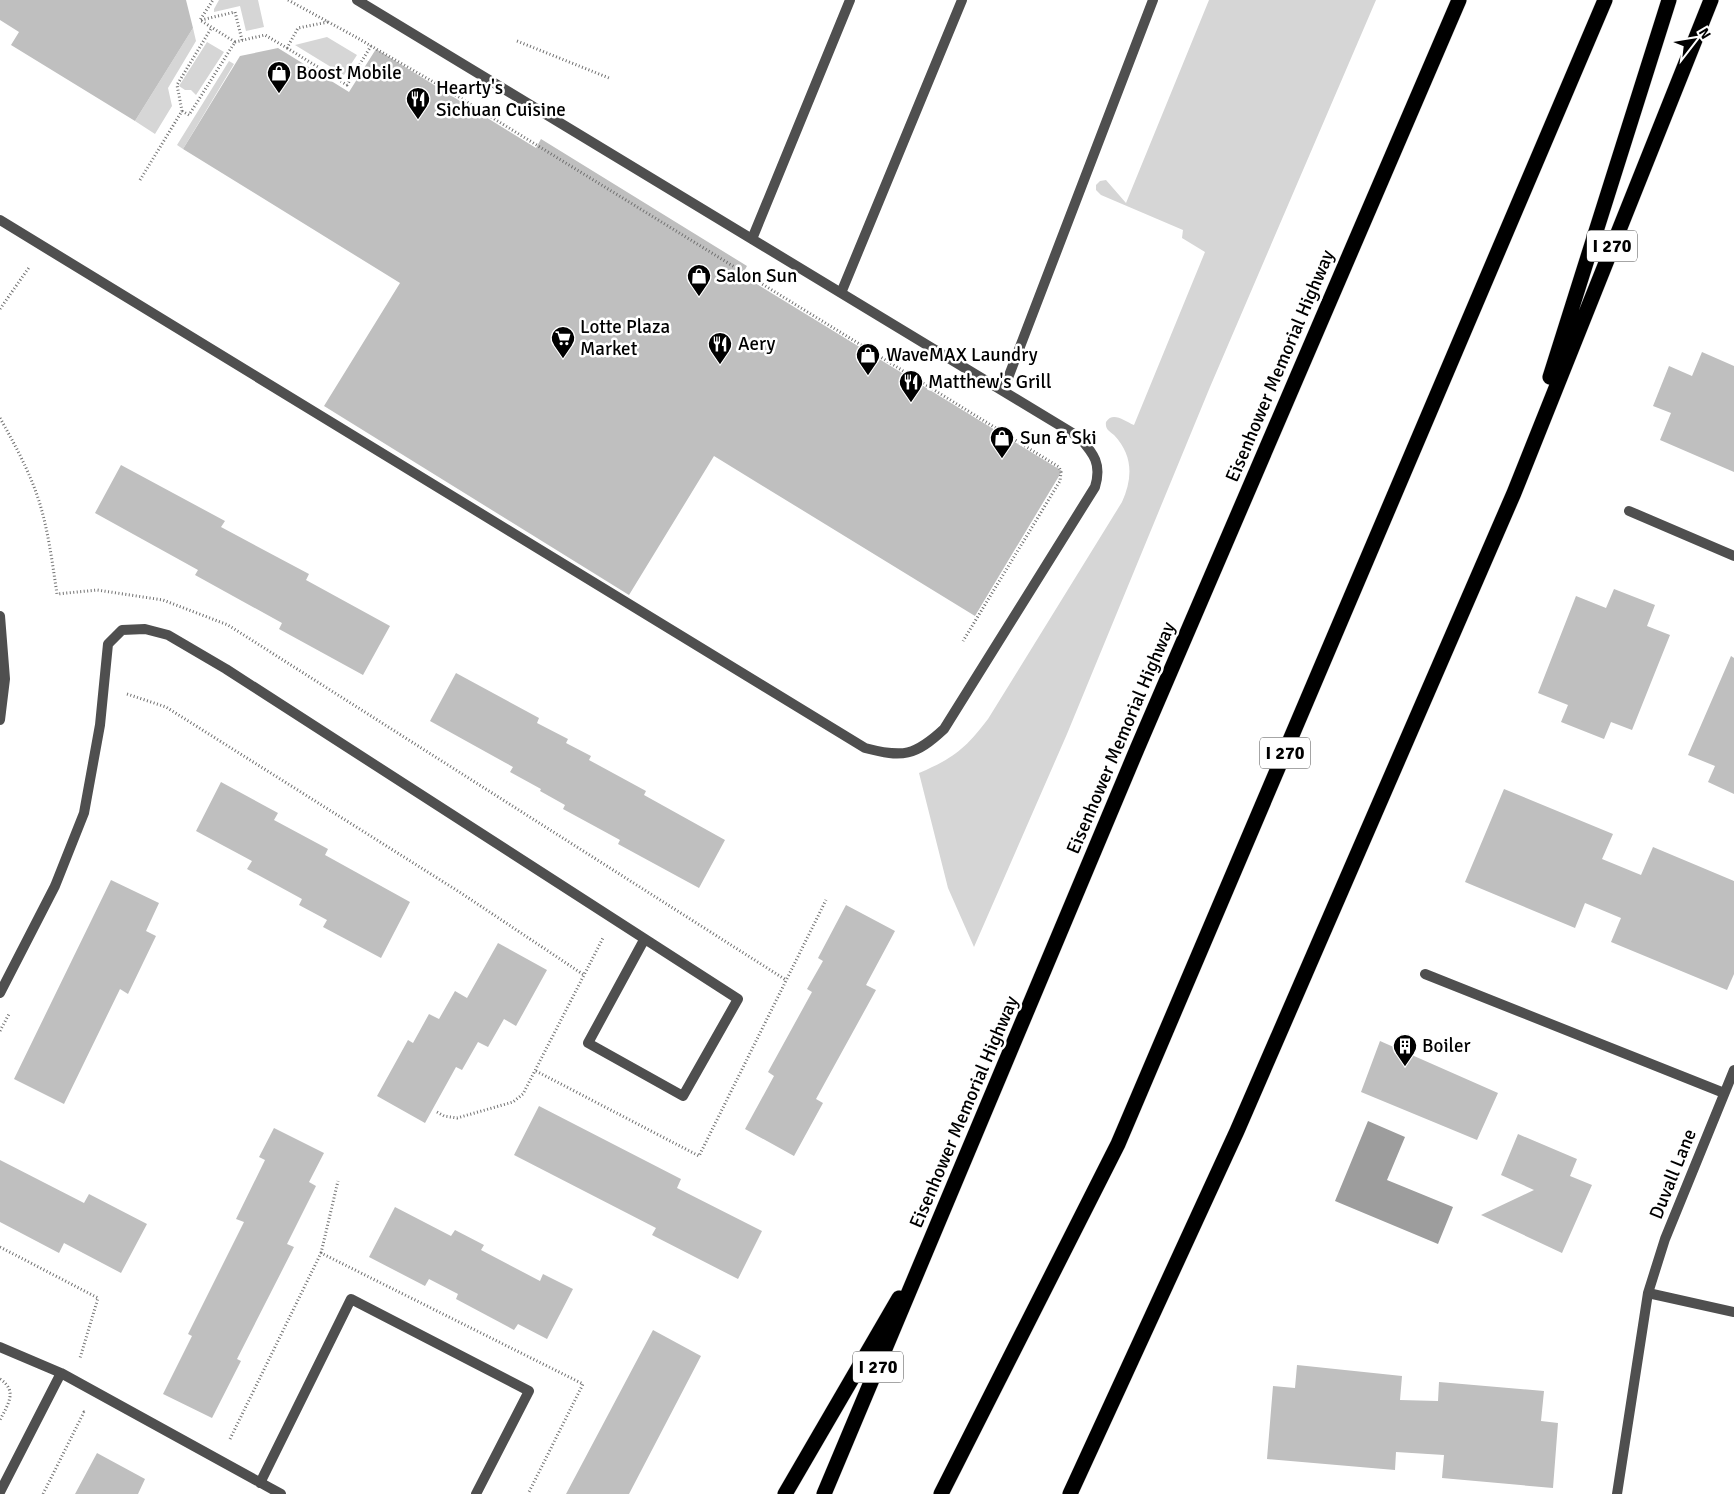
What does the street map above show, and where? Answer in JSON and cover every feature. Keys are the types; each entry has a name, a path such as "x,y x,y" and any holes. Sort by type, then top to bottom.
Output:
{"highway":[{"name":"Eisenhower Memorial Highway","path":"824,1494 1137,749 1459,0"},
{"name":"I 270","path":"941,1494 1118,1144 1605,0"},
{"path":"1514,493 1669,0"},
{"name":"I 270","path":"1070,1494 1236,1131 1514,493 1710,0"},
{"path":"786,1494 932,1240"}],"street":[{"path":"0,220 865,748 889,754 908,753 930,742 944,729 1094,487 1098,477 1098,466 1094,457 1079,437 357,0"},
{"path":"752,239 850,0"},
{"path":"841,294 962,0"},
{"path":"1002,391 1153,0"},
{"path":"1629,511 1734,556"},
{"path":"0,616 5,679 0,720"},
{"path":"0,993 55,886 84,813 100,725 108,644 122,630 145,629 168,635 218,664 738,999 683,1096 588,1043 644,940"},
{"path":"1425,974 1724,1093"},
{"name":"Duvall Lane","path":"1617,1494 1648,1293 1665,1239 1734,1070"},
{"path":"1648,1293 1734,1312"},
{"path":"260,1482 351,1299 529,1391 476,1494"},
{"path":"0,1347 61,1373 281,1494"},
{"path":"0,1492 61,1373"}],"path":[{"path":"200,20 213,0"},
{"path":"288,0 371,46 520,135 1059,468 1061,472 1060,482 963,641"},
{"path":"200,20 235,12 242,40"},
{"path":"200,20 235,42"},
{"path":"287,48 298,28 328,22"},
{"path":"212,27 176,85 182,111 189,116 235,42 265,36 347,85 371,46"},
{"path":"517,42 609,78"},
{"path":"140,180 182,111"},
{"path":"520,135 524,129"},
{"path":"0,309 44,247"},
{"path":"0,418 12,439 37,494 47,531 57,594 98,590 164,600 228,625 786,980"},
{"path":"123,703 125,693 166,707 452,887 584,975"},
{"path":"437,1112 444,1116 457,1118 513,1102 522,1094 613,920"},
{"path":"321,1254 338,1181"},
{"path":"0,1247 98,1298"},
{"path":"0,1379 7,1385 10,1398 0,1420"},
{"path":"42,1494 84,1412 92,1417"}],"shaded area":[{"path":"219,0 258,0 264,27 246,31 240,6 214,12"},
{"path":"1209,0 1376,0 1210,387 1067,734 974,947 948,888 919,773 958,752 988,719 1126,493 1129,476 1128,459 1120,443 1107,428 1106,422 1115,417 1134,425 1205,252 1182,238 1183,230 1101,195 1096,190 1096,185 1100,181 1106,180 1126,203"},
{"path":"193,28 196,41 168,88 172,106 155,134 135,121"},
{"path":"327,37 357,55 344,75 295,45"},
{"path":"207,42 224,52 196,95 191,90 185,90 179,86"},
{"path":"229,61 234,64 183,149 177,145"},
{"path":"1368,1121 1405,1137 1387,1180 1453,1207 1438,1244 1335,1201"}],"building":[{"path":"0,0 186,0 193,28 135,121 11,45 19,32 0,20"},
{"path":"278,48 349,92 376,49 536,148 541,139 747,266 742,275 1062,471 975,616 714,456 629,595 324,406 400,283 183,149 240,56"},
{"path":"1702,352 1734,366 1734,472 1660,440 1671,413 1653,406 1669,366 1692,376"},
{"path":"121,465 225,521 221,527 309,574 306,580 390,626 363,675 279,629 282,623 195,575 198,570 95,513"},
{"path":"1614,589 1655,605 1647,626 1670,635 1632,730 1611,722 1604,739 1561,722 1568,705 1538,693 1576,596 1606,608"},
{"path":"1731,656 1734,658 1734,794 1708,782 1715,766 1688,755"},
{"path":"456,673 539,718 537,723 568,739 566,743 591,756 589,760 646,791 644,795 725,840 699,888 618,844 620,840 563,809 565,805 510,772 513,767 430,721"},
{"path":"221,782 278,813 274,820 328,849 325,855 410,902 381,958 323,927 327,920 299,905 302,899 247,869 252,861 196,831"},
{"path":"1504,789 1613,834 1602,859 1641,875 1653,847 1734,881 1734,974 1727,990 1611,942 1621,918 1585,903 1575,928 1465,882"},
{"path":"111,880 159,903 146,931 156,936 128,994 120,989 64,1104 14,1079"},
{"path":"846,905 895,931 866,985 876,990 816,1099 823,1103 794,1156 745,1129 774,1076 768,1072 812,992 807,989 823,961 818,958"},
{"path":"498,943 547,970 516,1026 504,1019 488,1047 478,1042 462,1070 456,1067 425,1123 377,1096 408,1040 413,1043 429,1014 439,1019 455,991 467,998"},
{"name":"Boiler","path":"1380,1041 1498,1093 1477,1140 1361,1092"},
{"path":"539,1106 681,1179 677,1188 762,1231 738,1279 652,1235 656,1228 514,1155"},
{"path":"274,1128 324,1153 309,1182 316,1186 287,1244 294,1247 237,1359 241,1361 212,1418 163,1394 192,1336 188,1334 244,1222 236,1219 265,1160 259,1157"},
{"path":"1518,1134 1577,1159 1570,1176 1592,1185 1562,1253 1481,1215 1534,1190 1501,1175"},
{"path":"0,1160 84,1203 89,1194 147,1224 121,1273 64,1243 59,1253 0,1222"},
{"path":"395,1207 451,1236 455,1230 484,1245 481,1250 540,1281 543,1274 573,1289 547,1339 518,1324 514,1330 456,1299 458,1294 429,1279 425,1286 369,1257"},
{"path":"653,1330 701,1356 629,1494 566,1494"},
{"path":"1297,1365 1402,1376 1400,1400 1438,1401 1439,1382 1544,1391 1541,1421 1558,1423 1553,1488 1442,1478 1444,1455 1396,1452 1395,1470 1267,1459 1273,1386 1295,1388"},
{"path":"97,1453 145,1479 138,1494 75,1494"}],"place":[{"name":"Boost Mobile","path":"279,94"},
{"name":"Hearty's Sichuan Cuisine","path":"418,120"},
{"name":"Salon Sun","path":"699,297"},
{"name":"Lotte Plaza Market","path":"563,359"},
{"name":"Aery","path":"720,365"},
{"name":"WaveMAX Laundry","path":"868,376"},
{"name":"Matthew's Grill","path":"911,403"},
{"name":"Sun & Ski","path":"1002,459"},
{"name":"Boiler","path":"1405,1067"}]}
